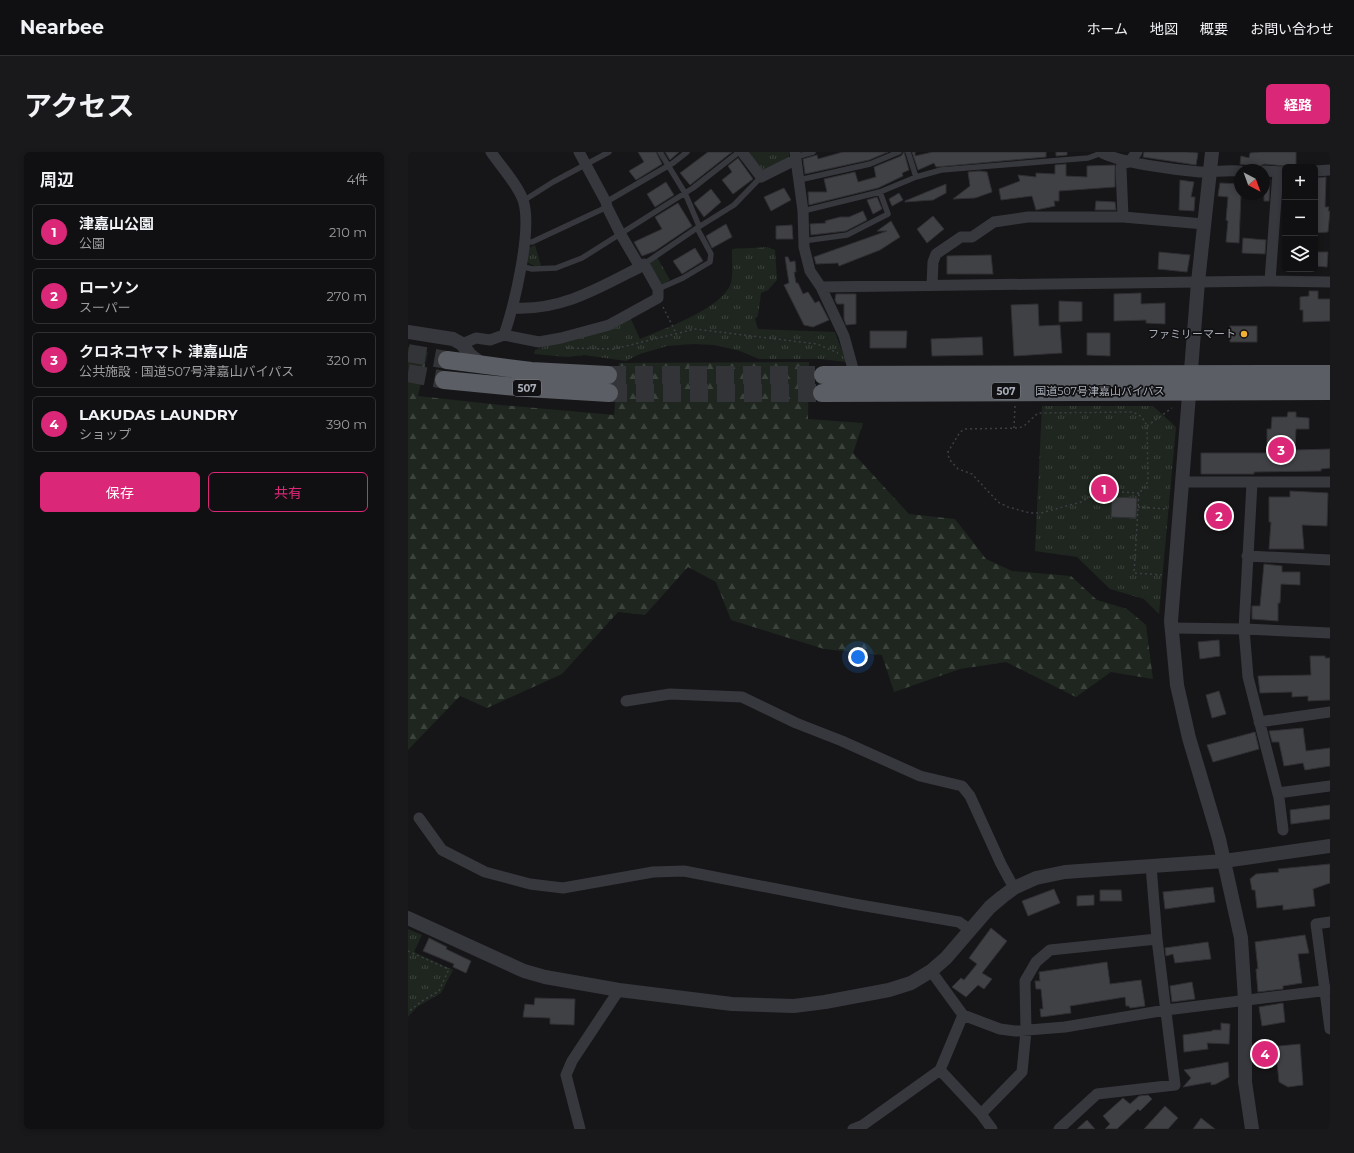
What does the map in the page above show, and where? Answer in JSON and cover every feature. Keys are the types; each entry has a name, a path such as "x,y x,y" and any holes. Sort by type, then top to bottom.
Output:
{"highway":[{"name":"507","path":"447,360 531,371 608,375"},
{"name":"国道507号津嘉山バイパス","path":"823,375 853,368 1191,382 1330,391"},
{"name":"国道507号津嘉山バイパス","path":"822,393 1191,382 1330,374"},
{"name":"507","path":"444,380 527,388 610,393"}],"street":[{"path":"493,152 523,201 526,224 525,242 513,308 504,336"},
{"path":"462,344 476,338 490,340 504,336 539,342 561,338 609,325 658,294 642,265 620,233 579,152"},
{"path":"740,152 762,176 795,156 803,211 804,241 810,271 821,286 844,336 853,368"},
{"path":"1102,152 1129,162 1209,171 1234,171"},
{"path":"1123,217 1121,168 1122,164 1129,162 1137,152"},
{"path":"1212,152 1198,282 1191,382 1176,545 1172,628 1177,685 1187,731 1224,861 1241,938 1245,1000 1245,1082 1252,1129"},
{"path":"1318,171 1330,170"},
{"path":"1270,171 1282,172 1270,281"},
{"path":"932,285 933,262 936,254 961,237 972,237 994,222 1028,217 1123,217 1204,224"},
{"path":"513,308 528,309 549,307 586,295 642,265"},
{"path":"821,286 1270,281 1330,282"},
{"path":"408,332 452,339 462,344 470,355 483,365"},
{"path":"1182,482 1330,482"},
{"path":"1252,483 1244,630 1248,677 1278,793 1283,830"},
{"path":"1247,556 1330,560"},
{"path":"1172,628 1330,633"},
{"path":"626,701 670,694 742,698 796,723 842,741 920,776 962,786 970,796 1000,864 1014,888"},
{"path":"1259,722 1330,712"},
{"path":"1278,793 1330,786"},
{"path":"419,818 442,850 485,872 530,884 563,888 653,872 684,871 854,904 959,922 970,930"},
{"path":"408,918 524,971 566,982 732,1004 794,1006 825,1002 889,990 911,983 932,971 946,958 990,907 1014,888 1036,878 1065,872 1224,861 1330,846"},
{"path":"1059,1129 1098,1094 1175,1084 1156,939 1151,866"},
{"path":"1330,922 1316,924 1327,990 1330,1029"},
{"path":"981,1114 1022,1072 1026,1030 1025,981 1036,962 1050,950 1156,939"},
{"path":"932,971 963,1015 1000,1029 1015,1032 1065,1027 1166,1010 1327,990"},
{"path":"580,1129 566,1075 576,1055 619,990"},
{"path":"853,1129 864,1125 940,1070 963,1015"},
{"path":"940,1070 981,1114 992,1129"}],"lane":[{"path":"523,201 586,164 610,152"},
{"path":"658,294 710,262 711,254 698,227 685,193 660,152"},
{"path":"525,242 532,242 606,204 669,166 687,152"},
{"path":"520,266 532,269 556,268 582,258 685,193 740,152"},
{"path":"795,156 813,152"},
{"path":"799,180 870,164 899,152"},
{"path":"908,152 916,177"},
{"path":"803,211 880,192 916,177 941,170 1088,158 1102,152"},
{"path":"642,265 698,227 734,205 762,176"},
{"path":"804,241 847,235 888,214 880,192"}],"path":[{"path":"658,294 676,333"},
{"path":"564,348 614,349 695,329 817,344 831,349 853,368"},
{"path":"1014,428 1015,401"},
{"path":"1147,426 1172,408"},
{"path":"1139,493 1103,491 1082,502 1041,513 1019,511 998,502 972,474 958,469 949,459 948,452 960,432 964,429 1014,428 1024,426 1038,413 1131,412 1138,414 1144,419 1147,426 1148,480 1146,486 1139,493 1134,573 1168,575"},
{"path":"1138,507 1173,509"},
{"path":"408,951 446,968 448,971 438,992 422,1001 408,1012"}],"green space":[{"path":"744,152 789,152 789,160 763,172"},
{"path":"535,245 541,266 534,266 527,262 529,248"},
{"path":"767,247 775,250 777,280 768,290 761,293 758,316 755,319 758,329 835,332 846,362 821,359 759,359 740,351 714,345 693,344 667,346 640,354 626,361 584,355 568,357 534,354 535,350 630,317 640,339 675,324 711,305 728,289 732,275 732,249"},
{"path":"657,257 670,280 660,286 646,264"},
{"path":"408,347 428,352 418,396 614,415 619,363 809,362 808,419 863,423 853,453 909,514 955,519 986,559 1012,571 1071,576 1097,600 1127,609 1146,625 1153,679 1111,672 1076,697 1006,662 960,669 894,692 882,655 824,649 731,620 716,582 688,567 645,615 618,612 562,674 487,708 460,696 408,750"},
{"path":"1042,406 1153,406 1176,427 1159,614 1144,599 1110,589 1077,557 1035,551"},
{"path":"408,929 422,935 414,952 453,970 441,993 417,1007 408,1017"}],"building":[{"path":"638,152 656,152 662,164 636,180 629,171 644,162"},
{"path":"665,152 679,152 670,160"},
{"path":"708,152 732,152 690,185 680,173"},
{"path":"843,152 888,152 869,160 805,174 803,159 817,155 818,159"},
{"path":"904,152 909,170 902,173 903,176 878,188 809,205 808,192 827,192 824,179 855,172 858,182 876,177 874,167 901,156"},
{"path":"912,152 915,152 915,156 933,152 1046,152 1046,157 936,167 934,163 918,170"},
{"path":"1056,152 1067,152 1067,155 1056,156"},
{"path":"1144,152 1198,153 1196,165 1143,157"},
{"path":"1296,152 1296,164 1282,164 1282,166 1270,164 1240,164 1241,156 1249,158 1250,153"},
{"path":"738,158 753,179 733,194 722,180 732,172 728,166"},
{"path":"1066,164 1066,176 1087,177 1087,166 1115,165 1115,187 1059,191 1059,201 1054,201 1055,206 1036,210 1032,196 1001,200 999,189 1020,181 1018,175 1036,177 1036,173 1055,174 1055,165"},
{"path":"968,172 987,172 992,192 975,198 953,199 970,186"},
{"path":"1326,177 1325,207 1329,207 1328,211 1330,211 1328,232 1318,233 1318,178"},
{"path":"1180,180 1194,182 1191,197 1195,197 1194,211 1179,210"},
{"path":"666,182 674,195 655,207 647,194"},
{"path":"1220,183 1234,184 1234,200 1241,200 1239,243 1226,242 1228,197 1218,196"},
{"path":"946,184 946,193 933,200 905,202 905,201"},
{"path":"784,188 791,200 771,211 764,197"},
{"path":"711,189 721,202 704,217 694,203"},
{"path":"899,193 903,200 892,206 889,199"},
{"path":"877,197 882,209 873,214 867,200"},
{"path":"1096,201 1115,202 1116,210 1095,210"},
{"path":"678,203 692,226 655,251 642,256 634,242 662,229 655,217"},
{"path":"863,211 867,220 846,231 811,235 810,224 826,223 825,221 840,217 849,217"},
{"path":"933,216 944,229 927,243 917,229"},
{"path":"891,221 900,237 880,250 839,266 838,263 816,264 814,257 887,231 877,231"},
{"path":"726,224 732,237 712,248 706,236"},
{"path":"792,225 793,239 776,239 776,226"},
{"path":"1243,238 1266,240 1265,254 1242,253"},
{"path":"695,248 703,261 682,274 673,261"},
{"path":"1159,252 1190,255 1187,272 1158,269"},
{"path":"1318,252 1328,252 1327,267 1318,266"},
{"path":"991,255 993,274 947,274 947,256"},
{"path":"785,257 788,257 790,262 795,261 796,272 794,272 796,283 798,283 803,294 808,292 815,303 819,301 829,320 813,327 804,325 784,285 789,283"},
{"path":"1309,291 1318,291 1318,299 1330,299 1330,321 1303,322 1303,310 1300,310 1300,297 1309,296"},
{"path":"1141,293 1141,304 1165,303 1165,324 1146,323 1146,320 1114,321 1114,294"},
{"path":"836,294 856,294 856,324 846,325 844,319 844,304 837,304 835,300"},
{"path":"1059,301 1082,302 1082,321 1059,322"},
{"path":"1038,304 1039,326 1060,325 1062,353 1014,356 1011,305"},
{"name":"ファミリーマート","path":"1230,326 1257,326 1257,342 1230,342"},
{"path":"870,331 907,331 906,348 870,348"},
{"path":"1087,333 1110,333 1110,356 1087,355"},
{"path":"982,337 983,355 932,356 931,339"},
{"path":"1288,412 1296,412 1296,417 1309,418 1309,429 1296,429 1295,450 1330,449 1330,468 1321,469 1321,471 1254,472 1254,474 1201,474 1201,453 1267,453 1267,429 1271,429 1272,417 1287,417"},
{"path":"1290,491 1328,493 1327,526 1302,525 1304,549 1269,549 1271,522 1269,522 1269,497 1290,497"},
{"path":"1112,497 1137,498 1136,518 1111,517"},
{"path":"1211,504 1227,504 1227,528 1211,528"},
{"path":"1264,564 1282,566 1282,572 1300,572 1300,585 1281,584 1280,603 1278,603 1278,621 1252,619 1252,606 1260,606"},
{"path":"1219,640 1220,656 1200,659 1198,642"},
{"path":"1310,656 1325,656 1325,658 1330,658 1330,700 1308,701 1308,696 1292,697 1292,692 1260,693 1258,676 1311,675"},
{"path":"1219,691 1226,714 1212,718 1206,695"},
{"path":"1303,728 1306,751 1330,748 1330,766 1305,770 1303,763 1284,766 1279,742 1272,742 1269,731"},
{"path":"1255,732 1259,749 1213,762 1207,745"},
{"path":"1330,805 1330,819 1291,824 1290,810"},
{"path":"1330,864 1330,883 1313,889 1315,906 1283,910 1283,905 1257,908 1255,890 1252,890 1250,879 1256,874 1279,872 1278,869"},
{"path":"1213,887 1215,902 1165,909 1163,892"},
{"path":"1054,889 1060,903 1028,916 1022,901"},
{"path":"1100,890 1121,890 1122,901 1100,901"},
{"path":"1094,895 1094,905 1077,906 1077,896"},
{"path":"991,928 1007,941 982,973 992,979 984,989 978,985 966,997 952,987 961,978 964,980 977,964 969,958"},
{"path":"1305,935 1309,953 1298,954 1302,983 1283,986 1283,989 1258,992 1256,969 1258,969 1255,942"},
{"path":"429,938 447,947 446,949 471,961 466,973 453,967 454,964 423,951"},
{"path":"1208,942 1211,959 1175,963 1173,954 1166,956 1165,948"},
{"path":"1107,962 1110,984 1141,980 1145,1006 1130,1008 1129,1006 1126,1006 1125,997 1070,1006 1071,1013 1041,1017 1040,1009 1043,1009 1041,989 1036,989 1035,981 1040,981 1039,972"},
{"path":"1192,982 1195,999 1172,1002 1170,986"},
{"path":"535,998 575,999 574,1025 550,1024 550,1018 523,1017 525,1004 534,1005"},
{"path":"1283,1003 1285,1022 1262,1026 1259,1007"},
{"path":"1221,1023 1230,1024 1229,1044 1207,1043 1208,1049 1184,1052 1183,1035 1221,1030"},
{"path":"1300,1044 1303,1085 1288,1087 1279,1082 1277,1062 1261,1061 1260,1046 1269,1047"},
{"path":"1228,1062 1229,1077 1216,1084 1211,1085 1211,1082 1183,1087 1191,1078 1184,1070"},
{"path":"1148,1095 1152,1099 1140,1111 1138,1109 1117,1129 1105,1129 1110,1124 1103,1116 1123,1098 1130,1104 1139,1096"},
{"path":"1165,1106 1178,1118 1168,1129 1144,1129"},
{"path":"1201,1118 1215,1129 1193,1129"},
{"path":"1087,1120 1095,1129 1077,1129"}],"tunnel":[{"path":"408,353 447,360"},
{"path":"408,373 444,380"},
{"path":"608,375 823,375"},
{"path":"609,393 822,393"}],"place":[{"name":"ファミリーマート","path":"1244,334"},
{"name":"クロネコヤマト 津嘉山店","path":"1281,450"},
{"name":"津嘉山公園","path":"1104,489"},
{"name":"ローソン","path":"1219,516"},
{"name":"LAKUDAS LAUNDRY","path":"1265,1054"}]}
